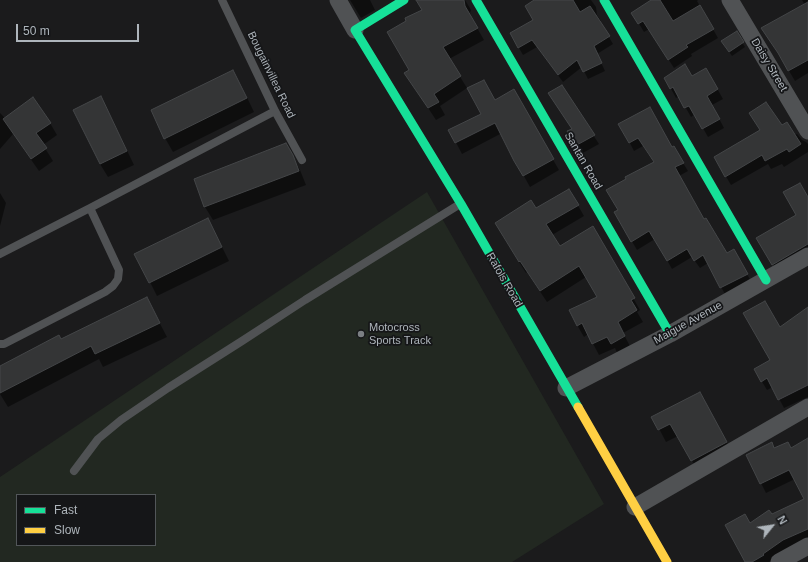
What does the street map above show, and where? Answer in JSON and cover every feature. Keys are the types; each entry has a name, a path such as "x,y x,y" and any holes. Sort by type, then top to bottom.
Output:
{"street":[{"name":"Rafols Road","path":"338,0 460,204 667,562"},
{"path":"355,30 404,0"},
{"name":"Santan Road","path":"476,0 670,334"},
{"path":"604,0 766,280"},
{"name":"Daisy Street","path":"730,0 808,131"},
{"name":"Maigue Avenue","path":"566,388 670,334 808,256"},
{"path":"635,507 808,407"},
{"path":"779,562 808,546"}],"lane":[{"name":"Bougainvillea Road","path":"222,0 275,111 302,160"},
{"path":"0,254 275,111"},
{"path":"74,471 98,439 144,404 305,300 460,204"},
{"path":"0,344 4,344 106,292 118,279 118,270 90,208"}],"shaded area":[{"name":"Motocross Sports Track","path":"427,192 604,504 512,562 0,562 0,477"}],"building":[{"path":"416,0 464,0 465,6 478,28 443,47 461,76 434,94 439,102 428,108 404,73 409,70 387,32 406,21 405,18 422,10"},
{"path":"534,0 573,0 580,12 590,6 610,36 594,46 602,63 583,72 577,60 558,75 532,40 518,48 510,33 533,20 525,6"},
{"path":"651,0 660,0 673,21 700,5 714,29 686,45 688,47 668,60 643,21 638,24 631,13"},
{"path":"808,2 808,60 788,71 761,28"},
{"path":"737,31 744,42 729,52 721,41"},
{"path":"685,64 692,76 706,68 718,89 707,96 720,119 702,129 689,106 684,108 673,87 670,89 664,78"},
{"path":"233,70 247,98 164,139 151,110"},
{"path":"484,80 495,100 514,89 554,159 523,176 495,123 455,143 448,130 481,114 467,88"},
{"path":"562,85 595,135 575,146 567,131 572,129 548,93"},
{"path":"101,96 127,151 100,164 73,110"},
{"path":"33,97 51,123 36,133 47,148 31,159 3,119"},
{"path":"766,102 782,125 787,122 801,144 789,152 787,149 765,161 762,155 725,177 714,157 760,130 749,113"},
{"path":"650,107 672,147 674,146 684,163 675,167 704,219 706,218 727,253 734,249 748,274 720,288 703,255 694,261 687,249 667,261 649,231 631,242 614,212 618,210 606,190 626,179 625,177 654,162 638,138 629,143 618,124"},
{"path":"286,143 293,155 299,171 204,207 194,179"},
{"path":"800,183 808,197 808,244 772,265 756,238 796,215 783,192"},
{"path":"569,189 579,205 546,224 560,246 593,226 635,298 631,300 637,310 618,322 625,336 611,344 607,337 592,344 582,323 577,326 569,310 597,297 579,266 540,291 520,261 519,262 495,223 531,200 536,208"},
{"path":"208,218 222,247 149,283 134,254"},
{"path":"147,297 160,323 95,354 91,346 0,393 0,366 59,335 61,339"},
{"path":"765,301 780,327 808,307 808,385 778,400 767,378 761,382 754,369 770,360 743,313"},
{"path":"700,392 727,442 691,461 670,424 658,430 651,417"},
{"path":"808,438 808,529 783,540 763,554 764,555 752,562 745,562 725,525 745,514 750,523 769,510 772,514 804,499 789,470 760,484 746,455 772,442 774,448 788,442 791,448"}],"traffic: fast":[{"path":"404,0 355,30 461,204 578,407"},
{"path":"476,0 670,334"},
{"path":"604,0 766,280"}],"traffic: slow":[{"path":"578,407 667,562"}],"place":[{"name":"Motocross Sports Track","path":"361,334"}]}
